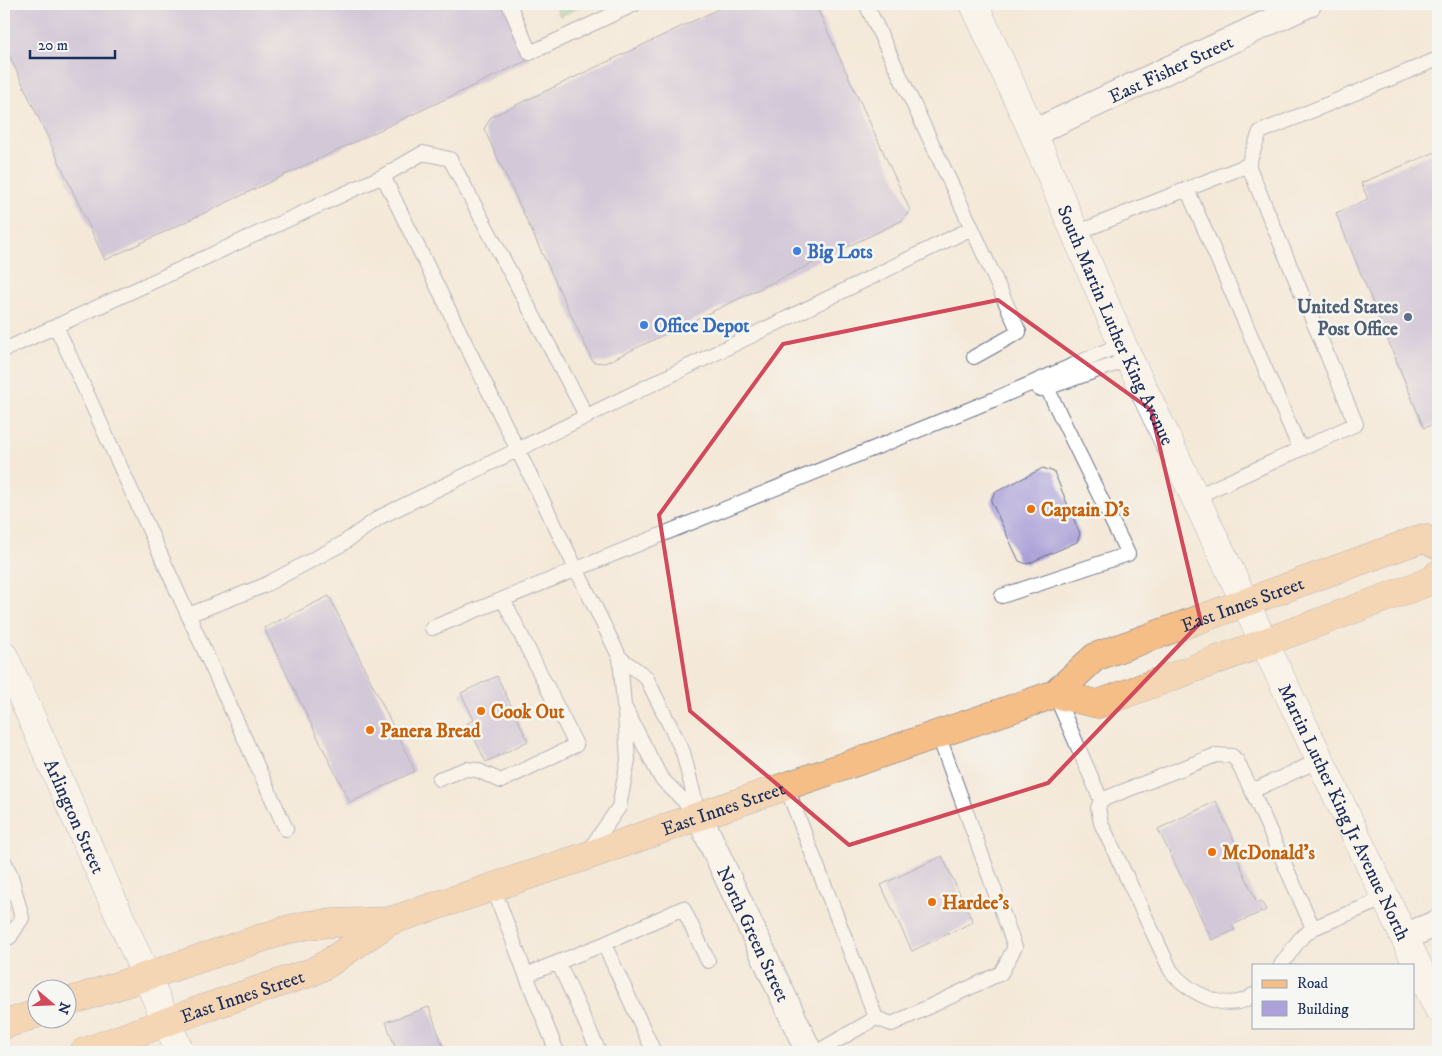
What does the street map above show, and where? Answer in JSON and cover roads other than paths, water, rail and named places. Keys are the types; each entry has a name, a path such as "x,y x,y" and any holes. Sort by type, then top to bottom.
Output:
{"main road":[{"name":"East Innes Street","path":"78,999 286,930 316,925 390,921 584,857 1055,694 1095,657 1244,602 1423,538 1438,545"},
{"path":"1055,694 1098,704 1436,579 1438,574"},
{"name":"East Innes Street","path":"84,1052 167,1021 312,972 327,964 390,921"},
{"path":"4,1025 28,1017"}],"street":[{"name":"South Martin Luther King Avenue","path":"974,4 1033,133 1126,352 1264,644"},
{"name":"East Fisher Street","path":"1033,133 1308,4"},
{"name":"Martin Luther King Jr Avenue North","path":"1264,644 1438,1008"},
{"name":"Arlington Street","path":"4,656 180,1052"},
{"name":"North Green Street","path":"699,816 810,1052"},
{"path":"1404,937 1438,923"}],"lane":[{"path":"509,4 530,53 635,4"},
{"path":"866,4 1019,332 974,357"},
{"path":"1194,497 1356,424 1248,165 1260,132 1438,59"},
{"path":"4,350 383,176 423,153 450,159 588,417"},
{"path":"1076,233 1248,165"},
{"path":"383,176 620,658 628,760 619,807 584,857"},
{"path":"1187,189 1300,449"},
{"path":"188,615 262,586 342,544 380,517 972,228"},
{"path":"56,326 286,829"},
{"path":"1008,393 1048,388 1126,352"},
{"path":"432,628 1008,393 1126,352"},
{"path":"1002,596 1128,554 1048,388"},
{"path":"439,780 466,769 477,770 501,781 576,745 503,599"},
{"path":"620,658 646,677 682,752 699,816"},
{"path":"1055,694 1100,800 1098,808 1101,823 1171,971 1180,982 1193,992 1213,1000 1233,1003 1252,996"},
{"path":"624,706 660,778 699,816"},
{"path":"786,786 876,1018 892,1024 1000,973 1015,947 938,734"},
{"path":"1100,800 1216,755 1232,756 1237,761 1252,791 1313,928"},
{"path":"1252,791 1320,760"},
{"path":"4,861 11,876 22,918 10,937 4,940"},
{"path":"493,887 557,1052"},
{"path":"1283,964 1300,939 1313,928 1386,898"},
{"path":"526,975 604,944 683,908 708,961"},
{"path":"604,944 654,1052"},
{"path":"558,962 600,1052"},
{"path":"817,1052 876,1018"}],"place":[{"name":"Big Lots","path":"797,251"},
{"name":"United States Post Office","path":"1408,317"},
{"name":"Office Depot","path":"644,325"},
{"name":"Captain D's","path":"1031,509"},
{"name":"Cook Out","path":"481,711"},
{"name":"Panera Bread","path":"370,730"},
{"name":"McDonald's","path":"1212,852"},
{"name":"Hardee's","path":"932,902"}]}
